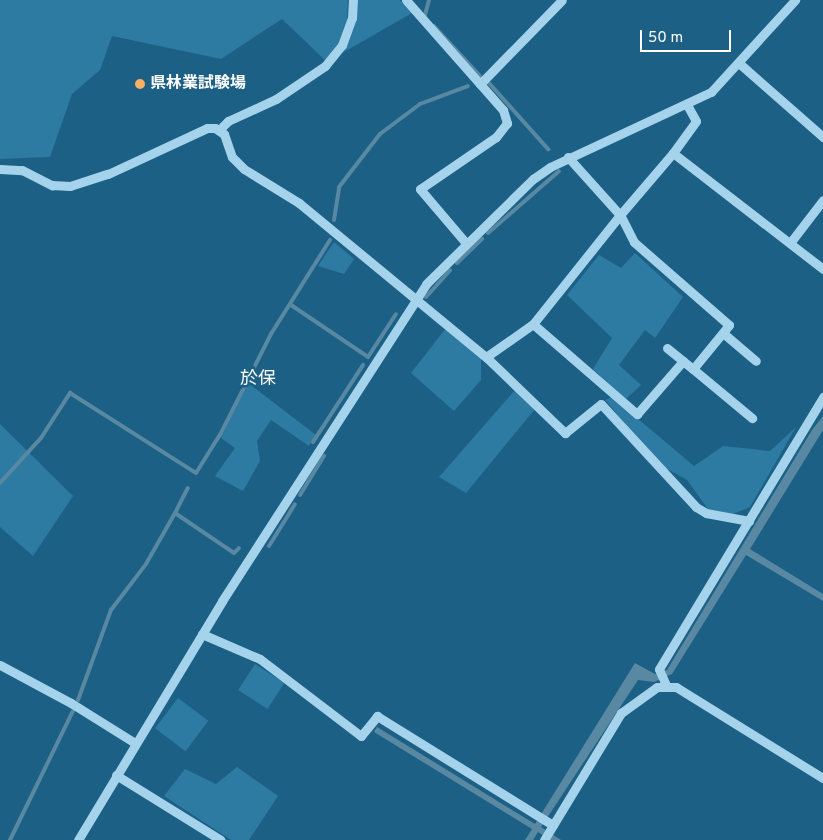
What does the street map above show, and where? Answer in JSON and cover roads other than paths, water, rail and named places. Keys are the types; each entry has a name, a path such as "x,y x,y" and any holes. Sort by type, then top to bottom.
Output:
{"street":[{"path":"219,130 228,121 276,99 325,66 342,45 352,18 353,0"},
{"path":"406,0 503,110 507,123 496,137 420,188 466,243"},
{"path":"480,84 562,0"},
{"path":"78,840 202,634 416,298 466,243 533,180 568,156 687,105 711,92 740,64 795,0"},
{"path":"740,64 823,137"},
{"path":"486,357 533,324 620,215 673,154 696,121 687,105"},
{"path":"0,169 22,170 52,185 70,186 108,174 207,128 219,130"},
{"path":"219,130 232,157 244,169 299,203 416,298 486,357 565,433 601,404 696,507 706,513 749,521"},
{"path":"673,154 823,269"},
{"path":"568,156 620,215 634,242 729,324 693,369"},
{"path":"790,243 823,200"},
{"path":"533,324 637,414 683,361"},
{"path":"723,333 756,361"},
{"path":"667,348 752,418"},
{"path":"666,685 659,669 823,397"},
{"path":"814,410 823,417"},
{"path":"202,634 260,659 362,736 377,716 547,823"},
{"path":"0,665 71,703 135,743"},
{"path":"544,839 547,823 621,713 657,686 676,687 823,778"},
{"path":"116,775 220,840"}],"waterway":[{"path":"425,15 429,0"},
{"path":"434,26 480,76"},
{"path":"489,83 548,149"},
{"path":"334,220 339,187 380,134 420,104 468,86"},
{"path":"488,233 559,171"},
{"path":"457,263 482,239"},
{"path":"0,483 41,438 70,393 196,473 221,433 271,334 330,240"},
{"path":"426,297 450,270"},
{"path":"291,305 368,357 396,314"},
{"path":"313,442 363,365"},
{"path":"300,495 324,456"},
{"path":"175,513 188,488"},
{"path":"269,546 295,504"},
{"path":"78,700 111,610 146,564 175,513 234,553 239,548"},
{"path":"10,840 73,711"}],"place":[{"name":"県林業試験場","path":"140,84"}],"district":[{"name":"於保","path":"258,380"}]}
